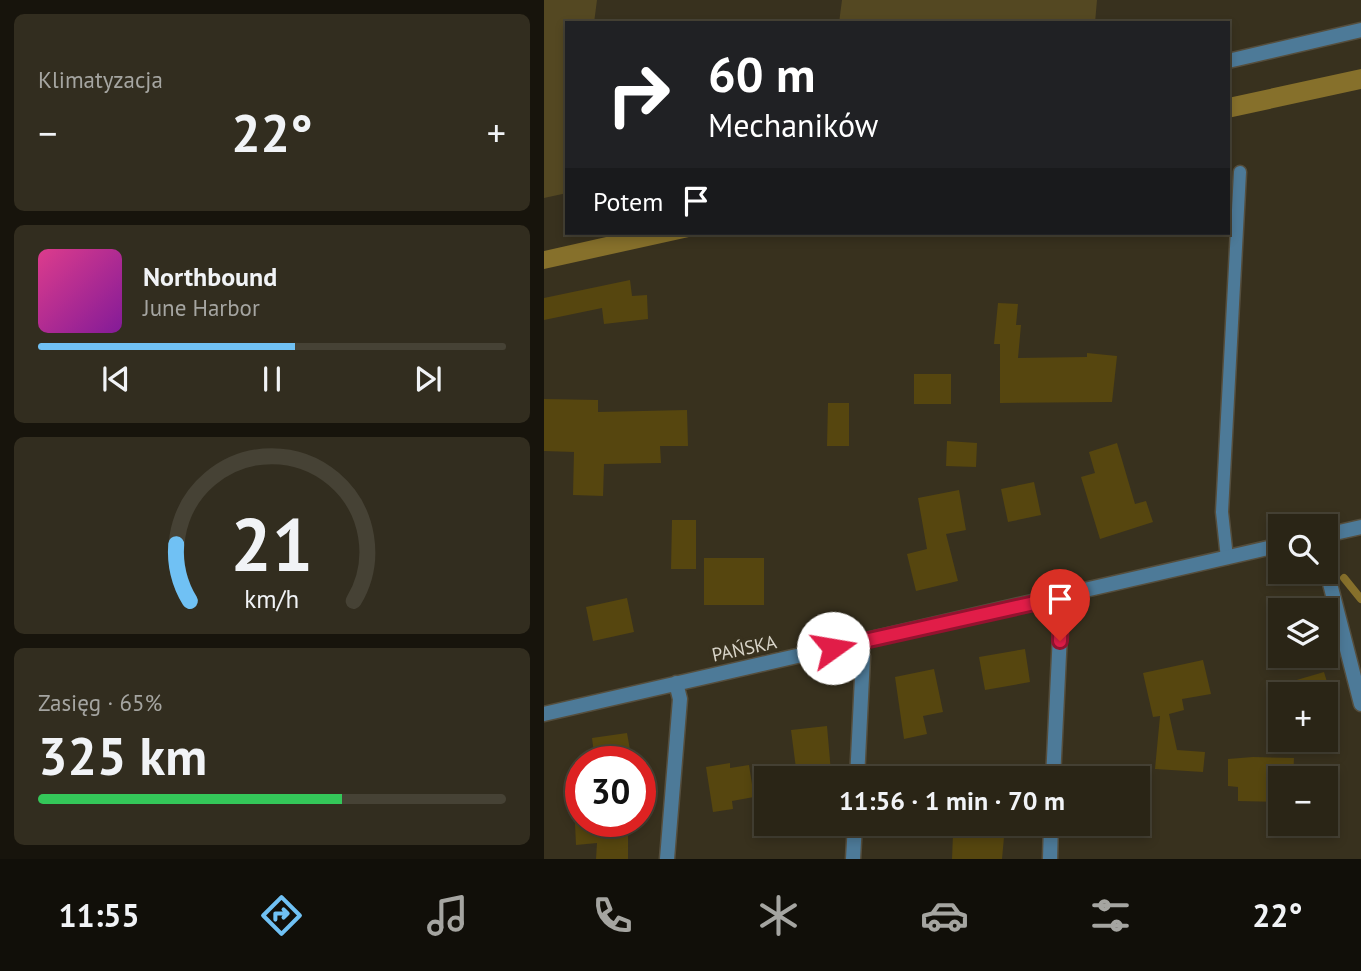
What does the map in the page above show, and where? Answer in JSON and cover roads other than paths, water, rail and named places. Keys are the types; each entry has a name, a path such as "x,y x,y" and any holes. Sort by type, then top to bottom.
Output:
{"street":[{"path":"1230,61 1361,30"},
{"path":"1338,532 1361,527"},
{"name":"PAŃSKA","path":"544,714 1268,548"},
{"path":"1330,584 1361,704"},
{"path":"1054,766 1061,613 1057,598"},
{"path":"858,766 863,657 859,642"},
{"path":"667,859 680,699 676,683"},
{"path":"853,859 854,836"},
{"path":"1050,859 1051,836"}],"lane":[{"path":"1227,558 1222,512 1240,172"}],"waterway":[{"path":"1344,578 1361,599"}]}
